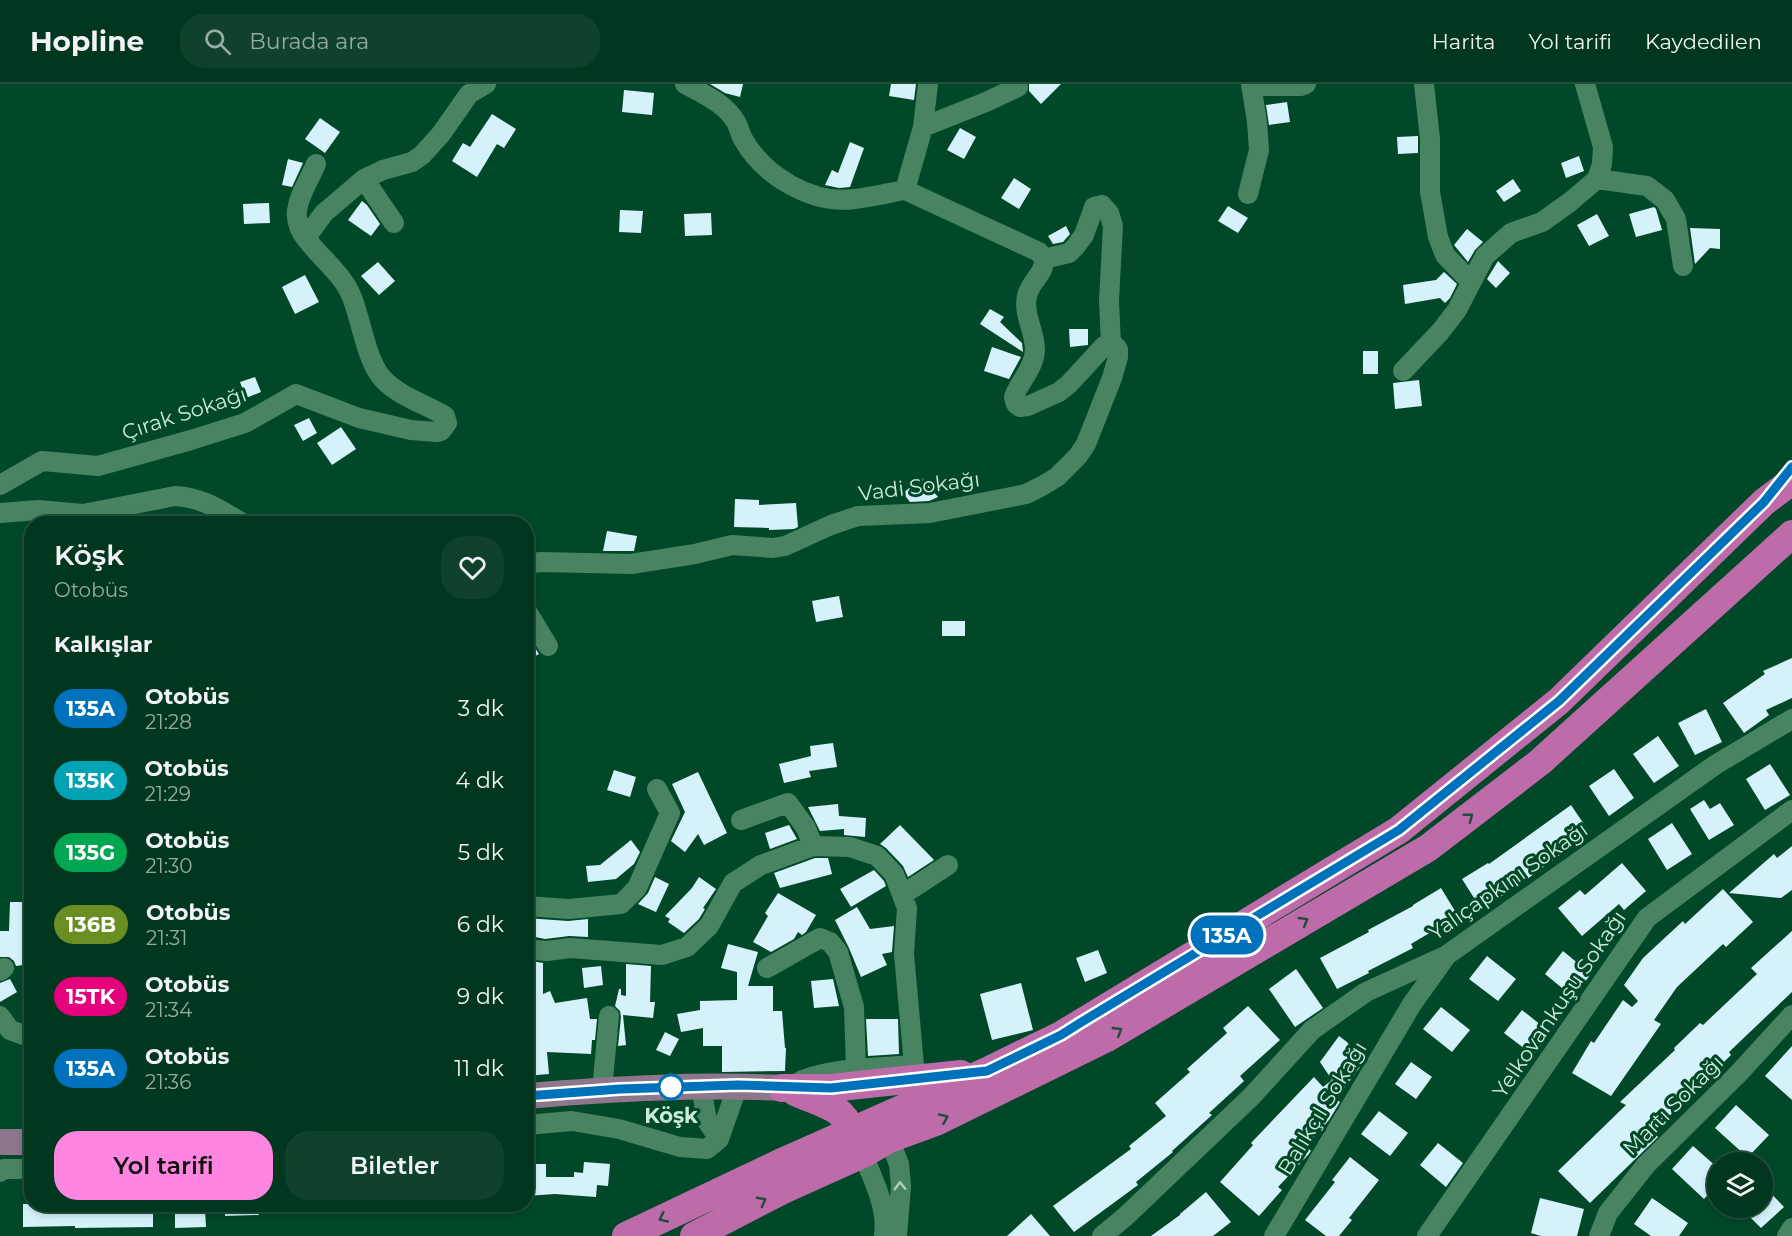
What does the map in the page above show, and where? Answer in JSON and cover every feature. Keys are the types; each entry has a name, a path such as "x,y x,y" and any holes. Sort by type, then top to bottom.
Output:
{"highway":[{"path":"1764,502 1792,467"},
{"path":"702,1232 783,1190 870,1135 987,1071 1061,1035 1399,830 1559,701 1764,502 1792,480"},
{"path":"626,1236 813,1148 938,1121 1107,1038 1428,848 1540,762 1792,534"},
{"path":"914,1065 983,1056 1016,1056"},
{"path":"788,1090 831,1088 987,1071"},
{"path":"831,1088 857,1097 867,1106 870,1135"},
{"path":"788,1090 830,1107 870,1135"},
{"path":"788,1090 810,1110 814,1132 813,1148"}],"main road":[{"path":"534,1095 602,1090 738,1085 788,1090"},
{"path":"0,1142 24,1143"}],"street":[{"path":"685,84 726,108 737,124 742,138 781,180 819,197 853,200 905,190 1039,252 1044,259 1044,268 1031,284 1026,298 1035,349 1032,364 1015,393 1016,404 1020,407 1028,406 1059,392 1104,346 1111,344"},
{"path":"905,190 923,127 928,84"},
{"path":"1248,195 1258,150 1257,122 1251,85 1301,86 1306,84"},
{"path":"1424,84 1430,140 1430,192 1438,237 1446,255 1471,282"},
{"path":"1404,371 1457,310 1485,256 1511,233 1542,222 1597,179 1602,164 1603,147 1585,84"},
{"path":"308,241 310,232 324,213 364,179 383,170 412,162 422,155 441,134 475,87"},
{"path":"923,127 1018,87"},
{"path":"308,241 298,228 296,214 297,206 316,164"},
{"path":"364,179 394,223"},
{"path":"1597,179 1647,186 1665,200 1676,219 1683,266"},
{"name":"Vadi Sokağı","path":"534,563 631,564 695,554 722,546 773,548 785,546 831,525 858,516 930,513 1026,494 1042,486 1057,477 1078,456 1086,444 1118,357 1118,349 1111,344 1109,282 1113,226 1107,208 1102,205 1094,207 1084,235 1069,253 1044,259"},
{"name":"Çırak Sokağı","path":"0,485 42,461 98,465 202,437 245,423 296,394 359,418 411,430 441,431 447,423 445,416 405,394 381,377 373,362 356,307 345,282 308,241"},
{"path":"0,513 38,510 83,514 165,498 186,497 206,502 230,516"},
{"path":"534,623 548,646"},
{"name":"Yalıçapkını Sokağı","path":"1102,1236 1252,1096 1311,1030 1366,992 1447,956 1715,765 1792,719"},
{"path":"534,907 569,909 621,904 637,888 670,813 657,789"},
{"path":"741,820 788,803 806,828 813,846"},
{"name":"Yelkovankuşu Sokağı","path":"1427,1236 1647,918 1792,810"},
{"path":"534,949 570,948 662,955 687,947 709,926 733,884 761,865 813,846 850,847 877,856 894,874 907,908 904,954 914,1065 810,1077 788,1090"},
{"path":"902,895 948,865"},
{"path":"767,969 820,938 830,942 838,952 854,1007 856,1070"},
{"name":"Balıkçıl Sokağı","path":"1274,1236 1412,1004 1447,956"},
{"path":"1391,980 1412,1004"},
{"name":"Martı Sokağı","path":"1599,1236 1608,1213 1646,1165 1738,1074 1792,1015"},
{"path":"0,1016 10,1030 24,1035"},
{"path":"602,1090 609,1016"},
{"path":"534,1124 572,1121 619,1129 680,1147 707,1149 718,1138 738,1085"},
{"path":"701,1086 707,1121 718,1138"},
{"path":"870,1135 886,1224 884,1236"},
{"path":"870,1135 899,1164 901,1186 897,1236"},
{"path":"0,1172 4,1169 24,1169"},
{"path":"1787,1236 1792,1228"}],"building":[{"path":"710,84 743,84 740,97 725,93"},
{"path":"891,84 916,84 914,100 889,96"},
{"path":"1029,84 1061,84 1041,104 1029,91"},
{"path":"624,90 654,93 652,115 622,112"},
{"path":"1287,102 1290,122 1269,125 1266,105"},
{"path":"492,114 516,129 504,148 497,144 477,177 452,161 463,143 470,147"},
{"path":"320,118 340,132 325,153 305,139"},
{"path":"960,128 976,137 964,159 947,150"},
{"path":"1418,136 1418,153 1398,154 1397,137"},
{"path":"850,142 864,148 850,187 839,188 825,185 832,170 838,173"},
{"path":"1579,156 1584,171 1566,178 1561,163"},
{"path":"288,159 303,163 292,187 282,185"},
{"path":"1014,178 1031,189 1019,209 1001,198"},
{"path":"1513,179 1521,191 1504,202 1496,191"},
{"path":"362,201 380,224 371,236 348,220"},
{"path":"269,203 270,223 244,224 243,204"},
{"path":"1228,206 1248,218 1238,233 1218,221"},
{"path":"1654,207 1662,230 1636,237 1629,214"},
{"path":"620,210 643,211 641,233 619,232"},
{"path":"711,213 712,235 685,236 684,214"},
{"path":"1597,214 1609,236 1589,246 1577,225"},
{"path":"1066,226 1070,234 1063,242 1053,244 1048,236"},
{"path":"1690,228 1720,229 1720,249 1710,248 1695,264"},
{"path":"1467,229 1483,242 1468,262 1454,245"},
{"path":"1498,261 1510,273 1496,288 1487,279"},
{"path":"378,262 395,281 379,295 361,276"},
{"path":"1444,272 1457,284 1445,303 1440,298 1405,304 1403,285 1436,280"},
{"path":"305,275 319,302 295,314 282,287"},
{"path":"990,309 1004,317 1000,322 1022,343 1023,352 980,324"},
{"path":"1069,329 1088,329 1088,345 1070,347"},
{"path":"992,347 1021,357 1009,379 984,371"},
{"path":"1363,351 1378,351 1378,374 1363,374"},
{"path":"255,377 261,392 246,398 240,382"},
{"path":"1419,380 1422,406 1395,409 1393,383"},
{"path":"309,418 317,433 303,441 294,425"},
{"path":"341,427 356,449 332,465 317,443"},
{"path":"922,478 938,497 929,501 910,502 903,493"},
{"path":"735,499 759,500 759,505 796,503 798,527 769,530 769,528 734,527"},
{"path":"607,531 637,536 634,551 603,551"},
{"path":"839,596 843,617 816,622 812,601"},
{"path":"942,621 965,621 965,636 942,636"},
{"path":"534,646 539,654 534,657"},
{"path":"1792,658 1792,698 1766,710 1769,715 1744,733 1723,703 1765,674 1763,671"},
{"path":"1706,709 1722,742 1695,755 1678,723"},
{"path":"1658,736 1679,766 1654,783 1633,754"},
{"path":"833,743 837,767 809,771 811,777 784,783 779,764 811,756 810,746"},
{"path":"1770,764 1790,795 1765,810 1746,779"},
{"path":"1614,769 1634,798 1609,816 1589,786"},
{"path":"614,770 636,777 630,797 607,790"},
{"path":"698,772 727,833 704,845 698,834 685,852 671,841 685,812 672,784"},
{"path":"1704,800 1710,809 1720,803 1734,825 1709,840 1690,809"},
{"path":"838,804 839,816 866,818 865,837 844,835 844,829 820,831 808,807"},
{"path":"1571,805 1590,833 1516,887 1481,909 1462,879 1489,864"},
{"path":"1672,823 1692,854 1667,870 1648,839"},
{"path":"789,825 797,839 770,849 765,833"},
{"path":"900,825 934,860 908,877 903,866 880,844"},
{"path":"631,840 640,852 634,864 616,879 588,882 586,866 600,865"},
{"path":"1792,846 1792,890 1781,898 1729,893 1774,854 1777,858"},
{"path":"815,858 828,858 832,874 780,888 774,873"},
{"path":"1622,863 1646,891 1624,910 1619,904 1582,936 1558,908 1580,890 1585,895"},
{"path":"874,870 886,886 851,907 840,889"},
{"path":"655,877 669,884 656,912 638,904 648,893"},
{"path":"699,877 716,889 703,908 705,909 699,919 684,933 668,922 670,919 665,916 692,888"},
{"path":"1441,888 1458,916 1411,944 1413,948 1337,989 1320,958 1369,932 1368,930"},
{"path":"1723,889 1753,922 1726,947 1723,944 1677,987 1654,1020 1661,1024 1611,1096 1572,1073 1591,1041 1594,1043 1623,1000 1632,1007 1638,1001 1624,985 1643,958 1683,921 1685,924"},
{"path":"778,893 816,915 806,932 802,935 798,932 794,939 771,952 753,942 768,916 765,913"},
{"path":"10,902 24,902 24,965 16,966 9,957 0,957 0,931 9,931"},
{"path":"857,907 870,929 894,926 892,952 882,954 887,965 861,977 835,920"},
{"path":"534,919 568,921 588,919 588,937 569,936 545,939 534,937"},
{"path":"1792,931 1792,992 1729,1052 1731,1055 1653,1132 1658,1137 1590,1203 1558,1171 1626,1105 1620,1102 1675,1050 1674,1048 1700,1023 1703,1025 1757,974 1751,968"},
{"path":"728,944 758,952 748,986 773,986 773,1011 782,1011 786,1048 785,1071 722,1072 722,1046 703,1046 703,1028 681,1032 677,1014 700,1010 700,1001 737,1000 737,972 721,968"},
{"path":"1098,950 1107,973 1085,982 1076,958"},
{"path":"1563,951 1591,974 1573,997 1545,974"},
{"path":"1487,956 1516,979 1498,1001 1469,979"},
{"path":"534,961 543,963 543,994 550,991 555,1003 587,998 590,1019 597,1019 591,1054 547,1052 549,1074 534,1075"},
{"path":"626,964 651,966 650,1002 655,1002 653,1018 623,1015 626,1045 618,1046 621,1017 620,1011 615,1006 619,989 621,989 621,995 626,996"},
{"path":"601,966 603,985 584,988 582,968"},
{"path":"1296,969 1323,1008 1295,1027 1269,989"},
{"path":"10,979 17,992 0,1002 0,983"},
{"path":"833,979 839,1006 814,1008 811,981"},
{"path":"1021,983 1033,1030 992,1040 980,994"},
{"path":"1248,1006 1280,1040 1240,1076 1244,1081 1209,1113 1212,1115 1173,1152 1136,1182 1138,1185 1074,1232 1053,1206 1131,1149 1129,1146 1166,1116 1155,1103 1190,1072 1187,1069 1227,1033 1223,1028"},
{"path":"1441,1007 1470,1030 1452,1052 1423,1029"},
{"path":"1522,1010 1551,1033 1533,1055 1504,1033"},
{"path":"866,1019 898,1019 899,1054 868,1056"},
{"path":"665,1032 679,1039 670,1056 656,1050"},
{"path":"1339,1036 1347,1042 1362,1064 1336,1099 1340,1102 1329,1120 1306,1146 1311,1151 1278,1187 1282,1190 1259,1216 1220,1182 1253,1145 1251,1143 1314,1077 1323,1087 1332,1080 1320,1062"},
{"path":"1792,1046 1792,1100 1765,1076"},
{"path":"1411,1062 1432,1077 1416,1099 1395,1084"},
{"path":"1736,1105 1769,1135 1753,1152 1742,1152 1715,1128"},
{"path":"1379,1111 1408,1133 1390,1156 1361,1134"},
{"path":"1438,1143 1463,1163 1446,1187 1420,1165"},
{"path":"1693,1146 1707,1158 1707,1196 1704,1199 1672,1169"},
{"path":"1350,1157 1379,1180 1349,1218 1352,1220 1339,1236 1326,1236 1305,1220 1335,1182 1332,1180"},
{"path":"584,1162 610,1164 608,1186 597,1185 596,1197 555,1194 534,1195 534,1164 546,1164 546,1177 574,1177 574,1172 583,1173"},
{"path":"1206,1192 1231,1222 1213,1236 1151,1236 1180,1215"},
{"path":"1773,1196 1784,1207 1773,1217"},
{"path":"1540,1198 1584,1209 1577,1236 1541,1236 1531,1233"},
{"path":"1652,1198 1688,1223 1679,1236 1651,1236 1634,1224"},
{"path":"23,1204 24,1212 153,1212 153,1227 23,1227"},
{"path":"175,1212 205,1212 206,1227 175,1228"},
{"path":"225,1212 259,1212 259,1215 225,1216"},
{"path":"1031,1214 1050,1236 1007,1236"},
{"path":"1751,1218 1772,1218 1761,1228"}],"bus line":[{"name":"135A","path":"534,1095 620,1089 738,1085 831,1088 987,1071 1061,1035 1399,830 1559,701 1764,502 1792,467"}],"place":[{"name":"Köşk","path":"671,1087"}]}
